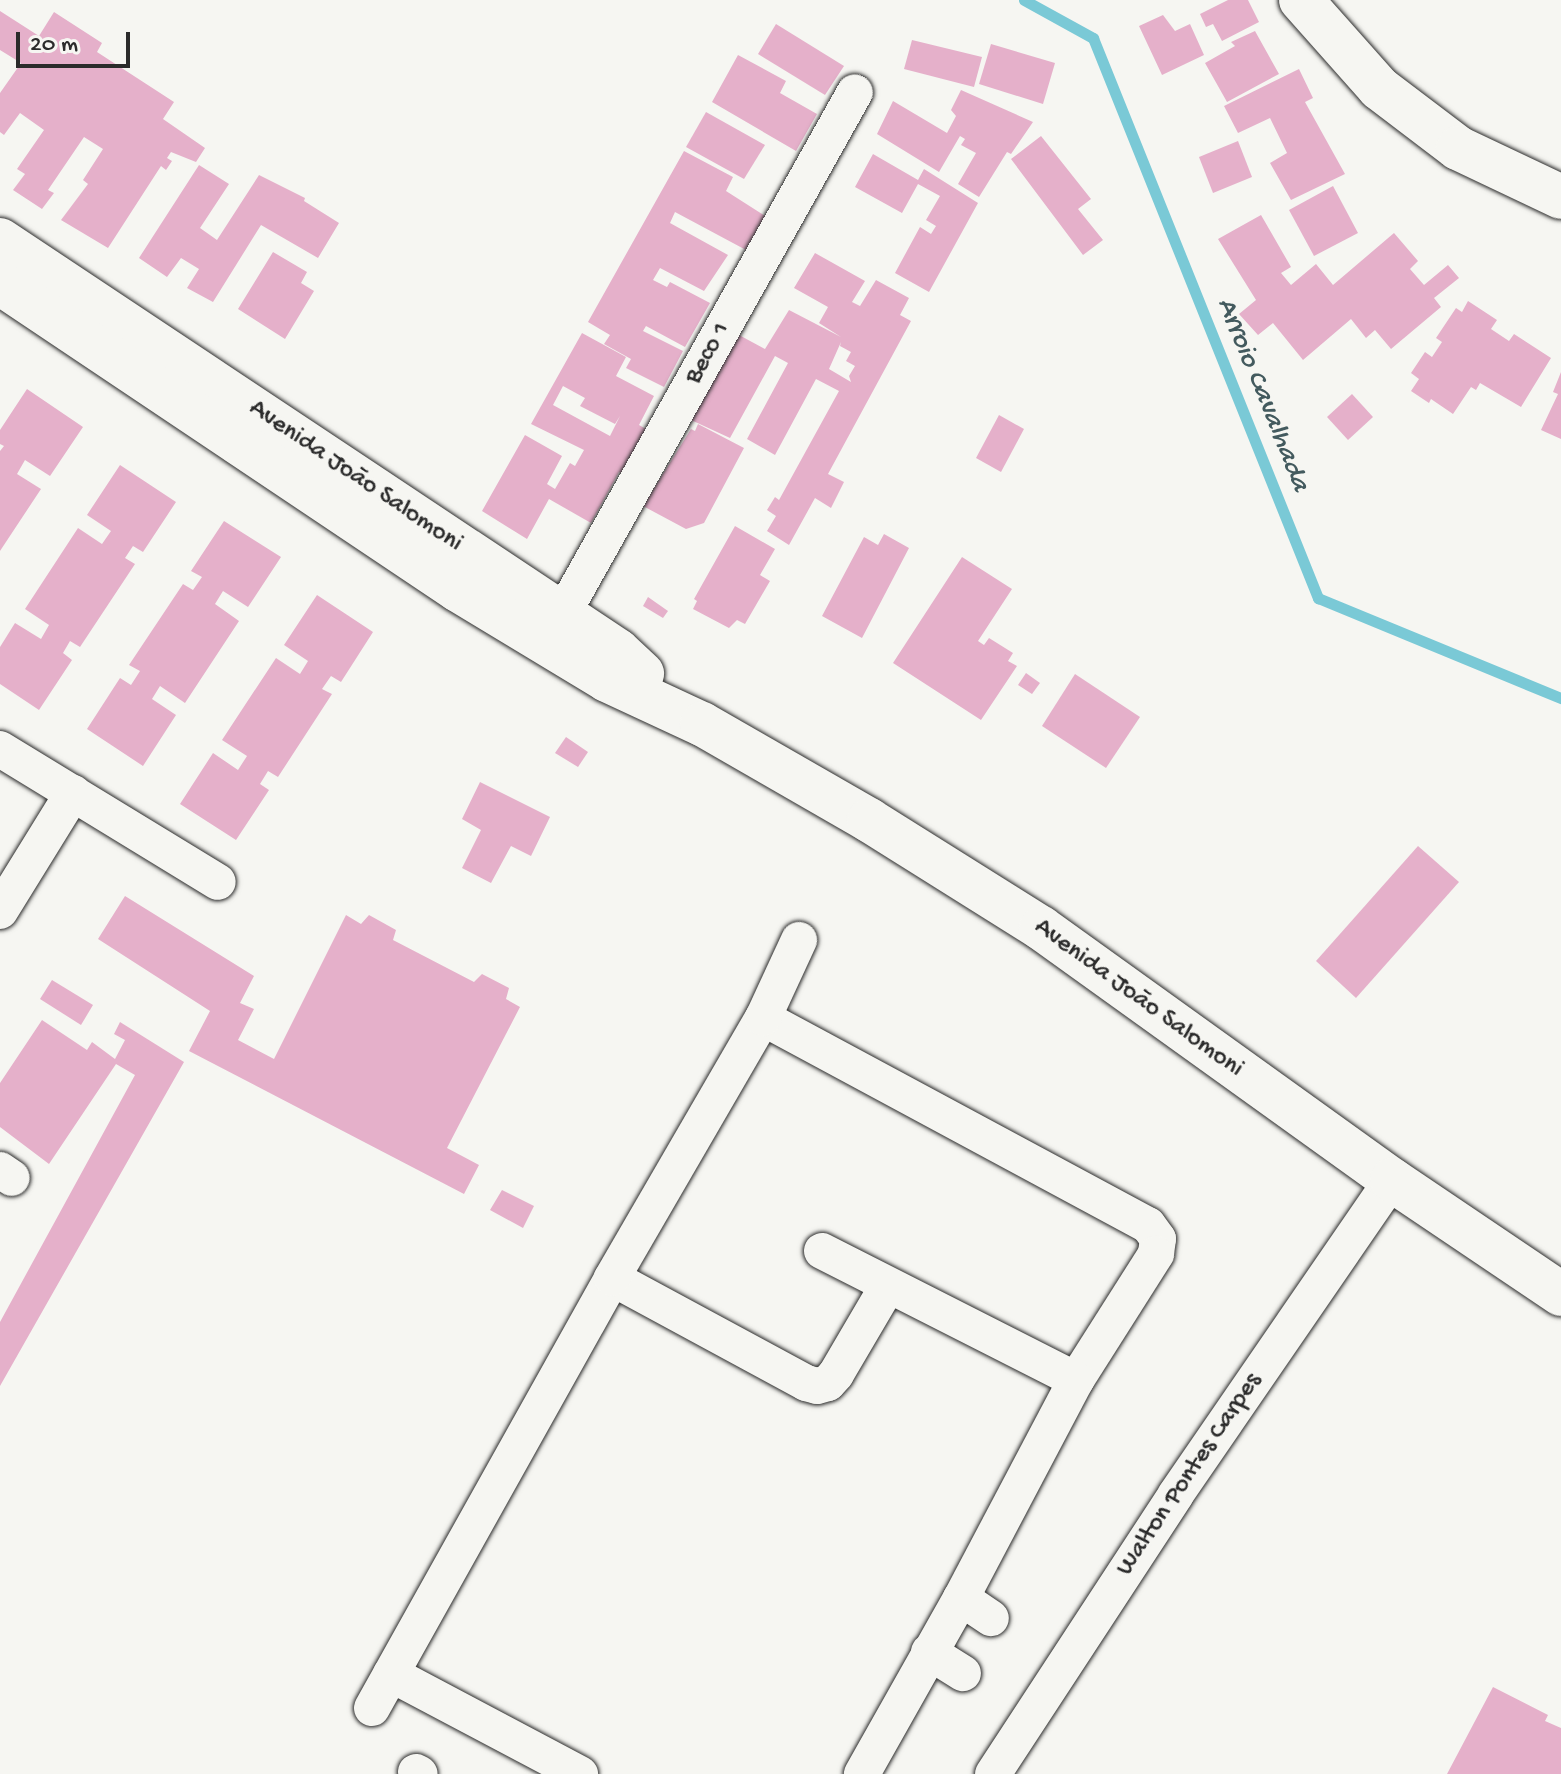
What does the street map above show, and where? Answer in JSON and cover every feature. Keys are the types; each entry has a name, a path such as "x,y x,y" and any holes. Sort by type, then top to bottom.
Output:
{"main road":[{"path":"1302,0 1379,88 1446,139 1561,197"},
{"name":"Avenida João Salomoni","path":"0,240 618,651 702,724"},
{"name":"Avenida João Salomoni","path":"0,283 458,590 607,680 702,724 869,820 1041,928 1392,1180 1561,1294"}],"street":[{"name":"Beco 1","path":"562,615 855,92"},
{"path":"0,749 218,882"},
{"path":"0,911 73,793"},
{"path":"372,1708 612,1278 763,1018 799,940"},
{"path":"763,1018 1148,1225 1158,1239 1156,1254 1076,1380 961,1598 862,1774"},
{"name":"Walton Pontes Carpes","path":"993,1774 1176,1494 1392,1180"},
{"path":"822,1251 887,1287 1076,1380"},
{"path":"612,1278 806,1383 817,1386 828,1383 836,1374 887,1287"},
{"path":"961,1598 991,1618"},
{"path":"929,1652 963,1673"},
{"path":"391,1674 580,1774"}],"building":[{"path":"1228,0 1248,0 1259,22 1222,41 1213,24 1206,27 1200,14"},
{"path":"0,11 39,36 54,12 102,43 97,52 174,102 163,119 205,148 196,162 171,152 167,158 172,161 166,170 161,166 108,248 61,220 88,184 83,180 103,149 84,137 48,190 54,193 42,209 13,190 25,174 17,169 44,130 20,113 4,135 0,132 0,93 21,63 0,50"},
{"path":"1163,15 1175,31 1190,24 1204,55 1162,75 1139,26"},
{"path":"776,24 844,66 825,95 758,54"},
{"path":"1255,31 1279,74 1227,102 1205,63 1235,46 1231,42"},
{"path":"912,40 982,57 974,87 904,69"},
{"path":"991,44 1055,63 1043,104 979,84"},
{"path":"738,55 786,81 780,93 817,114 796,151 712,102"},
{"path":"1299,69 1313,98 1305,102 1345,174 1291,200 1270,163 1287,153 1270,118 1238,133 1224,106"},
{"path":"961,90 1033,122 1011,154 1007,152 979,197 958,184 976,153 961,145 965,139 960,136 939,172 877,134 893,101 947,133 956,116 951,110"},
{"path":"706,112 765,145 744,179 686,147"},
{"path":"1041,136 1091,199 1078,209 1103,240 1083,255 1011,159"},
{"path":"1238,141 1252,177 1213,193 1199,157"},
{"path":"684,151 733,177 726,191 765,216 746,250 675,212 670,223 728,255 704,291 660,268 653,280 667,287 670,282 710,303 685,347 646,326 643,331 683,351 664,387 626,368 631,359 604,344 610,335 588,322"},
{"path":"873,154 918,180 924,169 978,203 929,292 895,273 920,227 931,234 936,226 926,220 940,196 918,184 902,213 855,187"},
{"path":"199,165 229,184 200,228 217,240 259,175 305,198 304,201 339,223 318,258 261,225 213,302 187,288 199,269 181,258 167,277 139,258"},
{"path":"1333,186 1358,233 1314,256 1289,210"},
{"path":"1261,215 1291,267 1281,273 1291,285 1316,264 1333,285 1394,233 1418,261 1410,269 1424,285 1448,265 1459,278 1434,298 1441,307 1391,349 1375,330 1366,338 1351,319 1303,360 1273,323 1258,335 1239,314 1256,300 1218,239"},
{"path":"273,252 307,272 301,283 314,291 285,339 238,309"},
{"path":"815,253 865,281 852,302 860,306 876,280 909,298 900,315 911,321 828,474 844,482 831,508 815,498 789,545 767,531 776,516 767,510 775,497 779,500 839,391 816,379 775,455 747,439 788,363 775,356 730,438 691,420 739,335 765,349 789,310 841,337 819,323 828,307 794,288","holes":["841,342 840,346 851,352 846,361 855,366 849,376 851,382 829,369"]},
{"path":"1468,301 1497,320 1491,329 1509,341 1514,334 1551,358 1521,407 1480,383 1476,390 1471,387 1453,414 1431,399 1429,403 1411,391 1419,379 1411,373 1425,352 1432,357 1442,342 1436,338 1456,308 1462,312"},
{"path":"582,333 626,357 616,376 654,396 639,425 646,429 623,474 619,472 591,523 549,499 527,539 482,511 525,435 562,456 547,484 555,489 570,463 575,466 584,450 531,424","holes":["563,386 585,398 580,406 615,424 620,416 610,436 553,405"]},
{"path":"1561,372 1561,439 1541,430 1558,394 1553,392"},
{"path":"27,389 83,427 50,476 25,460 17,474 41,489 0,551 0,451 4,446 0,444 0,430"},
{"path":"1352,394 1373,417 1348,440 1327,417"},
{"path":"999,415 1024,429 1001,472 976,458"},
{"path":"698,424 744,448 704,523 686,529 643,506 691,429 695,431"},
{"path":"120,465 176,502 143,552 133,546 125,558 135,564 80,647 70,641 63,653 72,660 39,710 0,684 0,647 15,623 41,639 49,625 25,609 78,528 102,544 111,531 87,515"},
{"path":"224,521 281,557 248,607 223,591 215,604 239,621 185,703 160,686 152,699 176,715 143,766 87,729 120,678 131,685 140,671 129,665 183,584 193,590 202,577 191,571"},
{"path":"735,526 775,549 760,575 770,581 745,624 737,620 729,628 693,609 697,601 694,599"},
{"path":"884,534 909,548 862,638 822,616 864,537 878,545"},
{"path":"962,557 1012,589 978,641 984,645 989,638 1013,653 1008,661 1017,666 981,720 893,663"},
{"path":"317,595 373,632 341,682 331,676 322,689 332,694 278,777 268,771 260,784 269,790 236,840 180,804 213,753 238,770 247,756 222,740 276,658 300,674 308,661 284,645"},
{"path":"648,597 668,611 663,618 643,606"},
{"path":"1026,673 1040,683 1032,694 1018,685"},
{"path":"1075,674 1140,717 1106,768 1042,726"},
{"path":"566,737 588,752 578,767 555,753"},
{"path":"480,782 550,817 531,856 511,846 491,883 462,868 481,830 462,819"},
{"path":"1418,846 1459,882 1356,998 1316,961"},
{"path":"125,896 254,976 240,1003 254,1009 238,1040 274,1059 346,915 361,924 369,915 396,930 393,940 474,982 482,974 509,988 506,999 520,1007 447,1148 479,1165 464,1194 189,1051 210,1011 98,939"},
{"path":"52,980 93,1005 81,1025 40,999"},
{"path":"42,1020 87,1050 92,1042 115,1059 125,1040 114,1034 120,1022 184,1062 0,1386 0,1322 135,1075 116,1064 49,1164 0,1127 0,1083"},
{"path":"502,1190 534,1206 523,1228 490,1210"},
{"path":"1493,1687 1548,1715 1545,1721 1561,1728 1561,1774 1447,1774"}],"waterway":[{"name":"Arroio Cavalhada","path":"1024,0 1093,38 1318,598 1561,698"}]}
